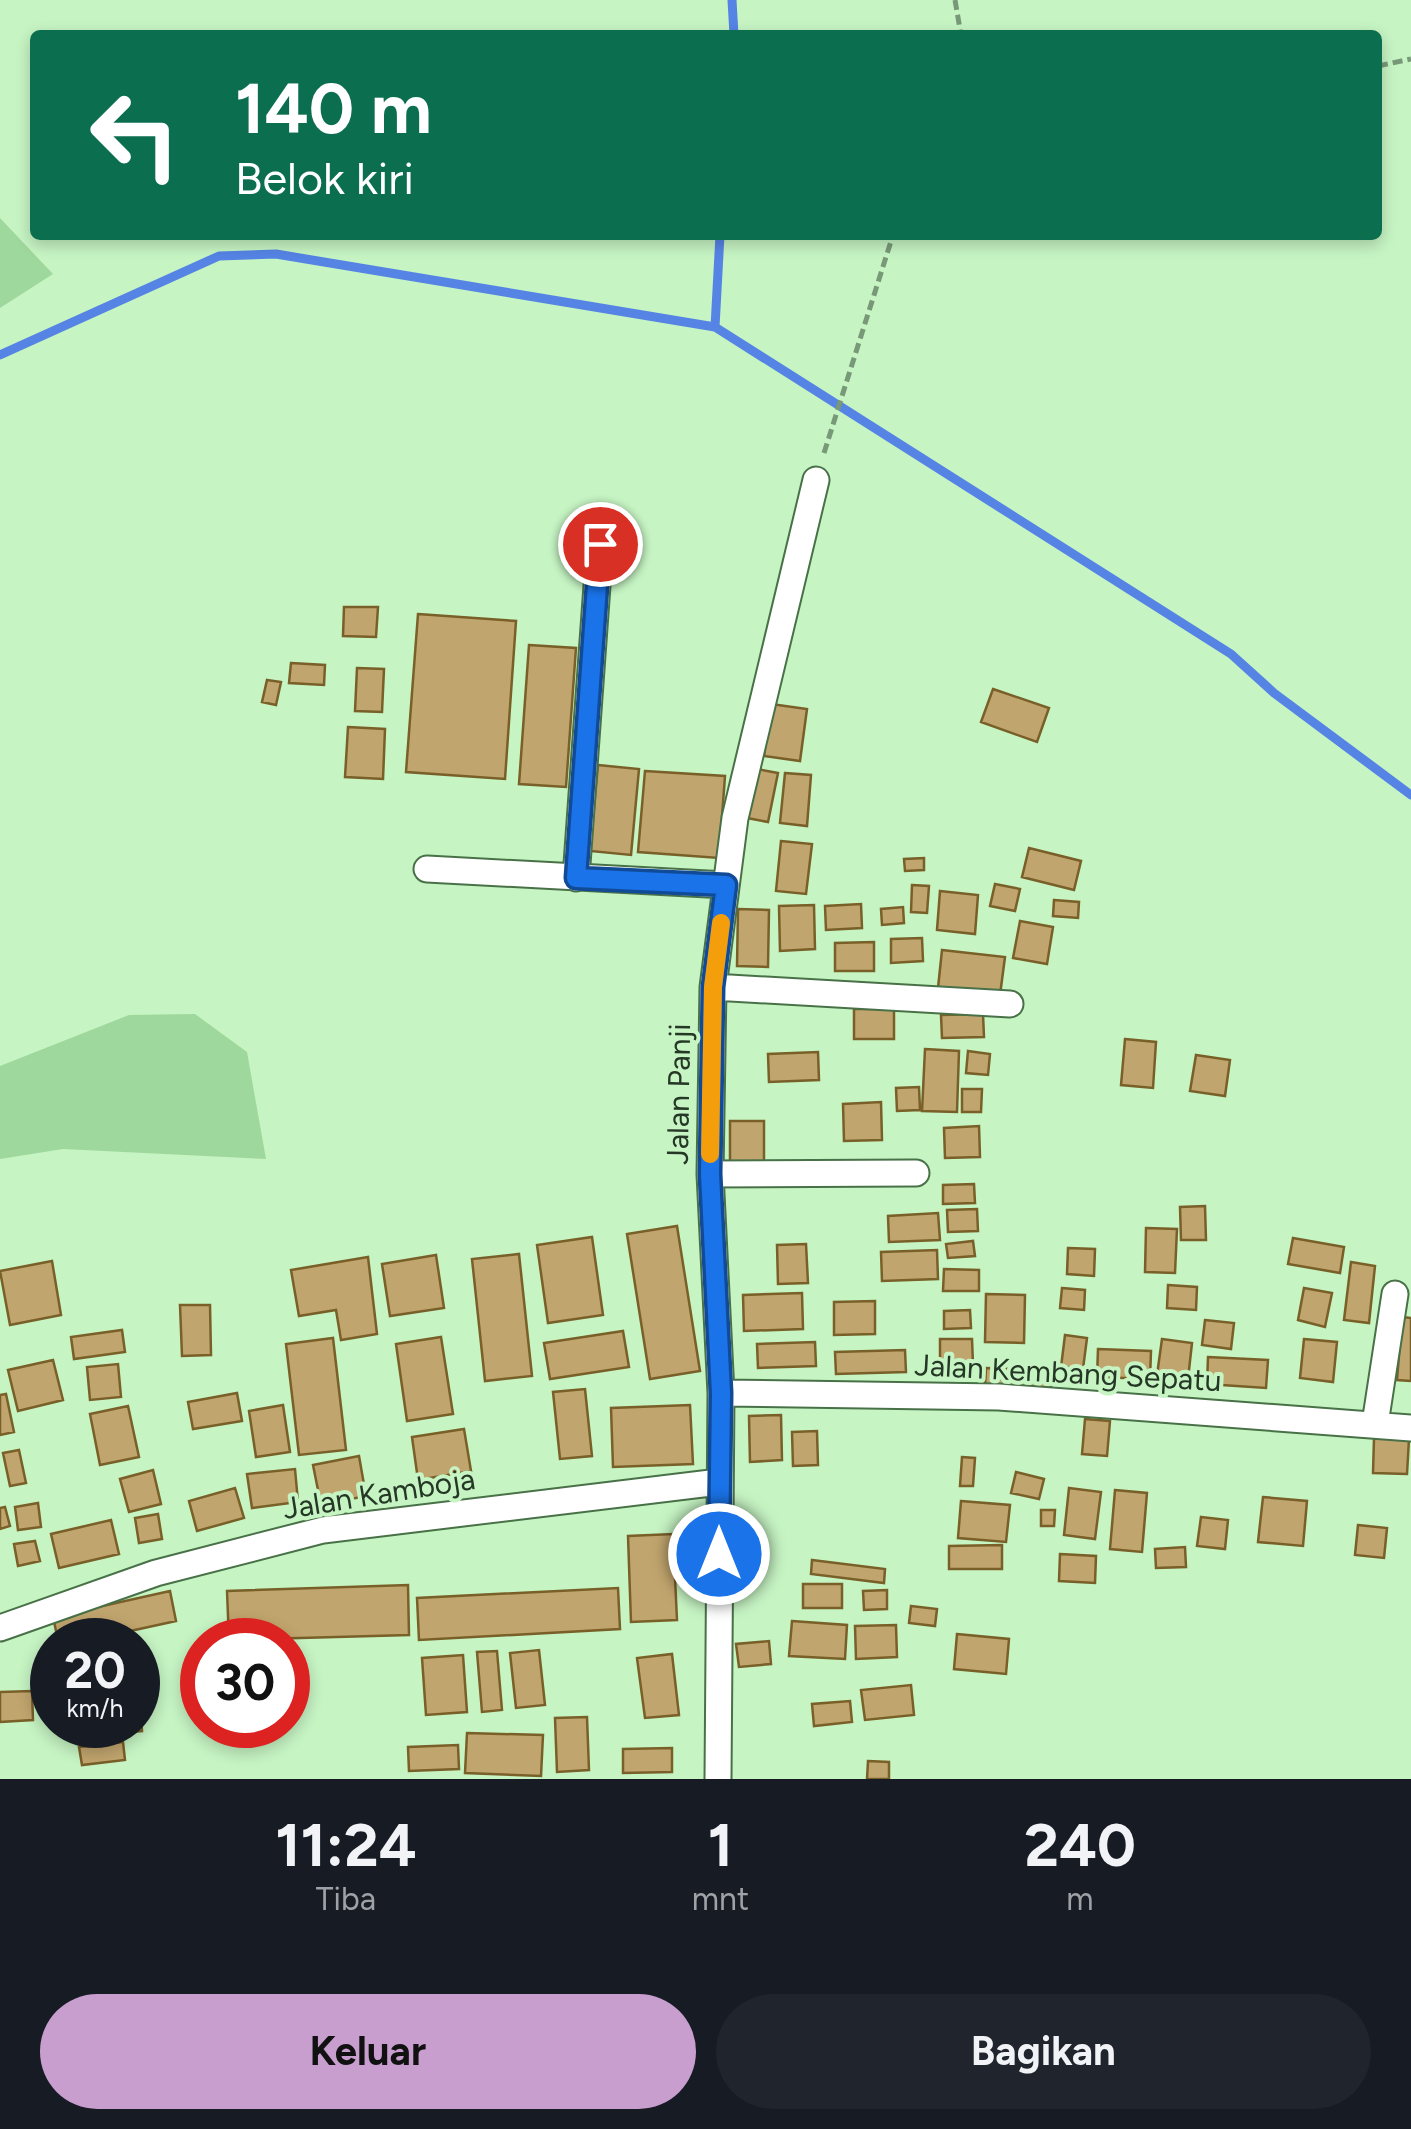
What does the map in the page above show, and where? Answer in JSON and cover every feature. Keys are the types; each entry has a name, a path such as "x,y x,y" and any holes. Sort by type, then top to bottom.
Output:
{"street":[{"name":"Jalan Panji","path":"718,1779 721,1393 710,1174 713,987 735,818 816,480"},
{"path":"576,878 600,544"},
{"path":"427,869 726,885"},
{"path":"713,987 1010,1004"},
{"path":"710,1174 916,1172"},
{"path":"1375,1424 1395,1294"},
{"name":"Jalan Kembang Sepatu","path":"721,1393 999,1397 1411,1428"},
{"name":"Jalan Kamboja","path":"0,1628 156,1573 323,1530 719,1482"}],"path":[{"path":"955,0 960,30"},
{"path":"1382,65 1411,59"},
{"path":"816,480 891,240"}],"green space":[{"path":"0,218 53,274 0,308"},
{"path":"195,1014 247,1052 266,1159 63,1149 0,1159 0,1066 129,1015"}],"building":[{"path":"344,607 378,607 376,637 343,636"},
{"path":"418,614 516,621 505,779 406,772"},
{"path":"529,645 576,648 566,787 519,784"},
{"path":"291,663 325,665 324,685 289,683"},
{"path":"357,668 384,669 382,712 355,711"},
{"path":"267,680 281,682 276,705 262,702"},
{"path":"993,689 1049,708 1037,742 981,722"},
{"path":"771,704 807,709 800,761 764,756"},
{"path":"348,727 385,729 383,779 345,777"},
{"path":"598,765 639,769 631,855 590,851"},
{"path":"757,769 778,773 768,822 747,818"},
{"path":"645,771 725,776 719,858 638,852"},
{"path":"785,773 811,775 807,826 780,823"},
{"path":"781,841 812,844 806,894 776,891"},
{"path":"1029,848 1081,861 1074,890 1022,877"},
{"path":"924,858 924,870 905,871 904,859"},
{"path":"995,884 1020,889 1015,911 990,906"},
{"path":"912,885 929,886 927,913 911,912"},
{"path":"940,891 978,895 975,934 937,930"},
{"path":"1054,900 1079,902 1078,918 1053,916"},
{"path":"861,904 862,928 826,930 825,906"},
{"path":"814,905 815,949 780,951 779,906"},
{"path":"903,907 904,923 882,925 881,909"},
{"path":"738,909 769,910 768,967 737,966"},
{"path":"1020,921 1053,927 1047,964 1013,958"},
{"path":"922,938 923,961 891,963 891,939"},
{"path":"874,942 874,971 835,971 835,943"},
{"path":"942,950 1005,957 1000,995 938,988"},
{"path":"854,1009 894,1009 894,1039 854,1039"},
{"path":"983,1014 984,1037 942,1038 941,1015"},
{"path":"1125,1039 1156,1042 1153,1088 1121,1085"},
{"path":"925,1049 959,1051 957,1112 922,1111"},
{"path":"968,1051 990,1054 988,1075 966,1073"},
{"path":"818,1052 819,1080 769,1082 768,1054"},
{"path":"1196,1055 1230,1060 1225,1096 1190,1091"},
{"path":"919,1087 920,1110 897,1111 896,1088"},
{"path":"962,1089 982,1089 981,1112 962,1112"},
{"path":"881,1102 882,1140 844,1141 843,1104"},
{"path":"730,1121 764,1121 764,1163 730,1162"},
{"path":"979,1126 980,1157 945,1158 944,1128"},
{"path":"974,1184 975,1203 943,1204 943,1185"},
{"path":"1205,1206 1206,1240 1181,1240 1180,1207"},
{"path":"977,1209 978,1231 948,1232 947,1210"},
{"path":"938,1213 940,1240 889,1242 888,1216"},
{"path":"677,1226 700,1371 650,1379 627,1234"},
{"path":"1146,1228 1177,1229 1175,1273 1145,1272"},
{"path":"592,1237 603,1315 548,1323 537,1245"},
{"path":"1293,1238 1344,1247 1340,1273 1288,1264"},
{"path":"973,1241 975,1256 948,1258 946,1244"},
{"path":"806,1244 808,1283 778,1284 777,1245"},
{"path":"1068,1248 1095,1249 1094,1276 1067,1274"},
{"path":"937,1250 938,1279 882,1281 881,1252"},
{"path":"519,1254 532,1376 485,1381 472,1259"},
{"path":"436,1255 444,1308 390,1316 382,1264"},
{"path":"368,1257 377,1334 341,1340 336,1310 299,1316 291,1270"},
{"path":"52,1261 61,1315 10,1325 0,1271"},
{"path":"1351,1262 1375,1266 1369,1323 1344,1320"},
{"path":"944,1269 979,1270 979,1291 943,1291"},
{"path":"1168,1285 1197,1287 1196,1310 1167,1308"},
{"path":"1062,1288 1085,1290 1084,1310 1060,1308"},
{"path":"1304,1288 1332,1293 1325,1327 1298,1320"},
{"path":"802,1293 803,1329 744,1331 743,1295"},
{"path":"986,1294 1025,1295 1024,1343 985,1342"},
{"path":"875,1301 875,1334 834,1335 834,1302"},
{"path":"180,1305 210,1305 211,1355 182,1356"},
{"path":"970,1310 971,1328 944,1329 944,1311"},
{"path":"1402,1317 1411,1318 1411,1381 1397,1380"},
{"path":"1205,1320 1234,1323 1231,1349 1202,1345"},
{"path":"122,1330 125,1352 74,1359 71,1337"},
{"path":"623,1331 629,1367 550,1379 544,1343"},
{"path":"1065,1335 1087,1338 1083,1369 1061,1367"},
{"path":"441,1337 453,1414 407,1421 396,1344"},
{"path":"333,1338 346,1450 299,1455 286,1344"},
{"path":"940,1339 972,1339 973,1364 940,1365"},
{"path":"1162,1339 1192,1343 1188,1379 1157,1375"},
{"path":"1304,1339 1337,1342 1333,1382 1300,1378"},
{"path":"815,1342 816,1366 758,1368 757,1344"},
{"path":"1098,1349 1151,1351 1150,1379 1097,1377"},
{"path":"905,1350 906,1372 836,1374 835,1352"},
{"path":"1208,1357 1268,1360 1266,1388 1207,1384"},
{"path":"53,1360 63,1400 18,1411 8,1370"},
{"path":"118,1364 121,1397 90,1400 87,1367"},
{"path":"986,1368 1052,1370 1051,1389 985,1387"},
{"path":"585,1389 592,1456 560,1459 553,1392"},
{"path":"237,1393 242,1421 193,1429 188,1402"},
{"path":"6,1394 14,1432 0,1435 0,1395"},
{"path":"283,1405 290,1452 256,1457 249,1411"},
{"path":"690,1405 693,1464 613,1467 611,1408"},
{"path":"128,1406 139,1457 100,1465 90,1414"},
{"path":"781,1415 782,1460 750,1462 749,1416"},
{"path":"1085,1419 1110,1421 1107,1456 1082,1454"},
{"path":"464,1429 471,1471 418,1480 412,1437"},
{"path":"817,1431 818,1465 793,1466 792,1432"},
{"path":"1374,1438 1409,1439 1407,1474 1373,1473"},
{"path":"19,1450 26,1483 10,1486 3,1453"},
{"path":"359,1456 366,1496 321,1505 313,1465"},
{"path":"962,1457 975,1458 973,1486 960,1486"},
{"path":"295,1469 298,1502 252,1508 247,1474"},
{"path":"153,1470 161,1504 129,1512 120,1479"},
{"path":"1016,1472 1044,1479 1039,1499 1011,1493"},
{"path":"235,1488 244,1518 197,1531 189,1501"},
{"path":"1069,1488 1101,1492 1095,1539 1064,1535"},
{"path":"1115,1490 1147,1493 1142,1552 1110,1549"},
{"path":"1263,1497 1307,1501 1303,1546 1258,1542"},
{"path":"961,1501 1010,1505 1006,1542 958,1538"},
{"path":"38,1503 41,1527 18,1530 15,1507"},
{"path":"5,1507 10,1526 0,1529 0,1508"},
{"path":"1041,1510 1055,1510 1054,1526 1041,1526"},
{"path":"158,1514 162,1539 139,1543 135,1518"},
{"path":"1201,1517 1228,1520 1225,1549 1197,1546"},
{"path":"111,1520 119,1554 59,1568 51,1534"},
{"path":"1358,1525 1387,1528 1384,1558 1355,1555"},
{"path":"673,1534 677,1620 631,1622 628,1536"},
{"path":"35,1541 40,1561 18,1566 14,1544"},
{"path":"1002,1545 1002,1569 949,1569 949,1546"},
{"path":"1185,1547 1186,1567 1156,1568 1155,1549"},
{"path":"1060,1554 1096,1556 1095,1583 1059,1581"},
{"path":"812,1560 885,1569 884,1583 811,1574"},
{"path":"803,1584 842,1584 842,1608 803,1608"},
{"path":"408,1585 409,1635 310,1638 310,1618 228,1618 227,1591"},
{"path":"618,1588 620,1629 419,1640 417,1598"},
{"path":"887,1590 887,1609 864,1610 863,1591"},
{"path":"170,1591 176,1621 160,1624 160,1618 53,1617"},
{"path":"911,1606 937,1609 935,1626 909,1623"},
{"path":"792,1621 847,1625 845,1659 789,1656"},
{"path":"896,1625 897,1657 856,1659 855,1626"},
{"path":"957,1634 1009,1639 1006,1674 954,1669"},
{"path":"769,1641 771,1664 739,1667 736,1644"},
{"path":"539,1650 545,1705 516,1708 510,1653"},
{"path":"497,1651 502,1710 482,1712 477,1652"},
{"path":"672,1654 679,1715 645,1718 637,1658"},
{"path":"463,1655 467,1712 426,1715 422,1658"},
{"path":"911,1685 914,1715 865,1720 861,1690"},
{"path":"30,1691 30,1720 0,1722 0,1692"},
{"path":"850,1701 852,1722 814,1726 812,1704"},
{"path":"587,1717 589,1770 557,1772 555,1718"},
{"path":"467,1733 543,1735 541,1776 465,1773"},
{"path":"458,1745 459,1769 409,1771 408,1747"},
{"path":"79,1748 124,1748 125,1760 82,1765"},
{"path":"672,1748 672,1772 623,1773 623,1749"},
{"path":"868,1761 889,1762 889,1779 867,1779"}],"waterway":[{"path":"732,0 734,30"},
{"path":"715,327 720,240"},
{"path":"0,355 219,256 276,254 715,327 1231,654 1274,693 1411,795"}],"slow traffic":[{"path":"710,1154 713,987 721,923"}],"route":[{"path":"600,544 576,878 726,885 713,987 710,1174 721,1393 719,1554"}]}
